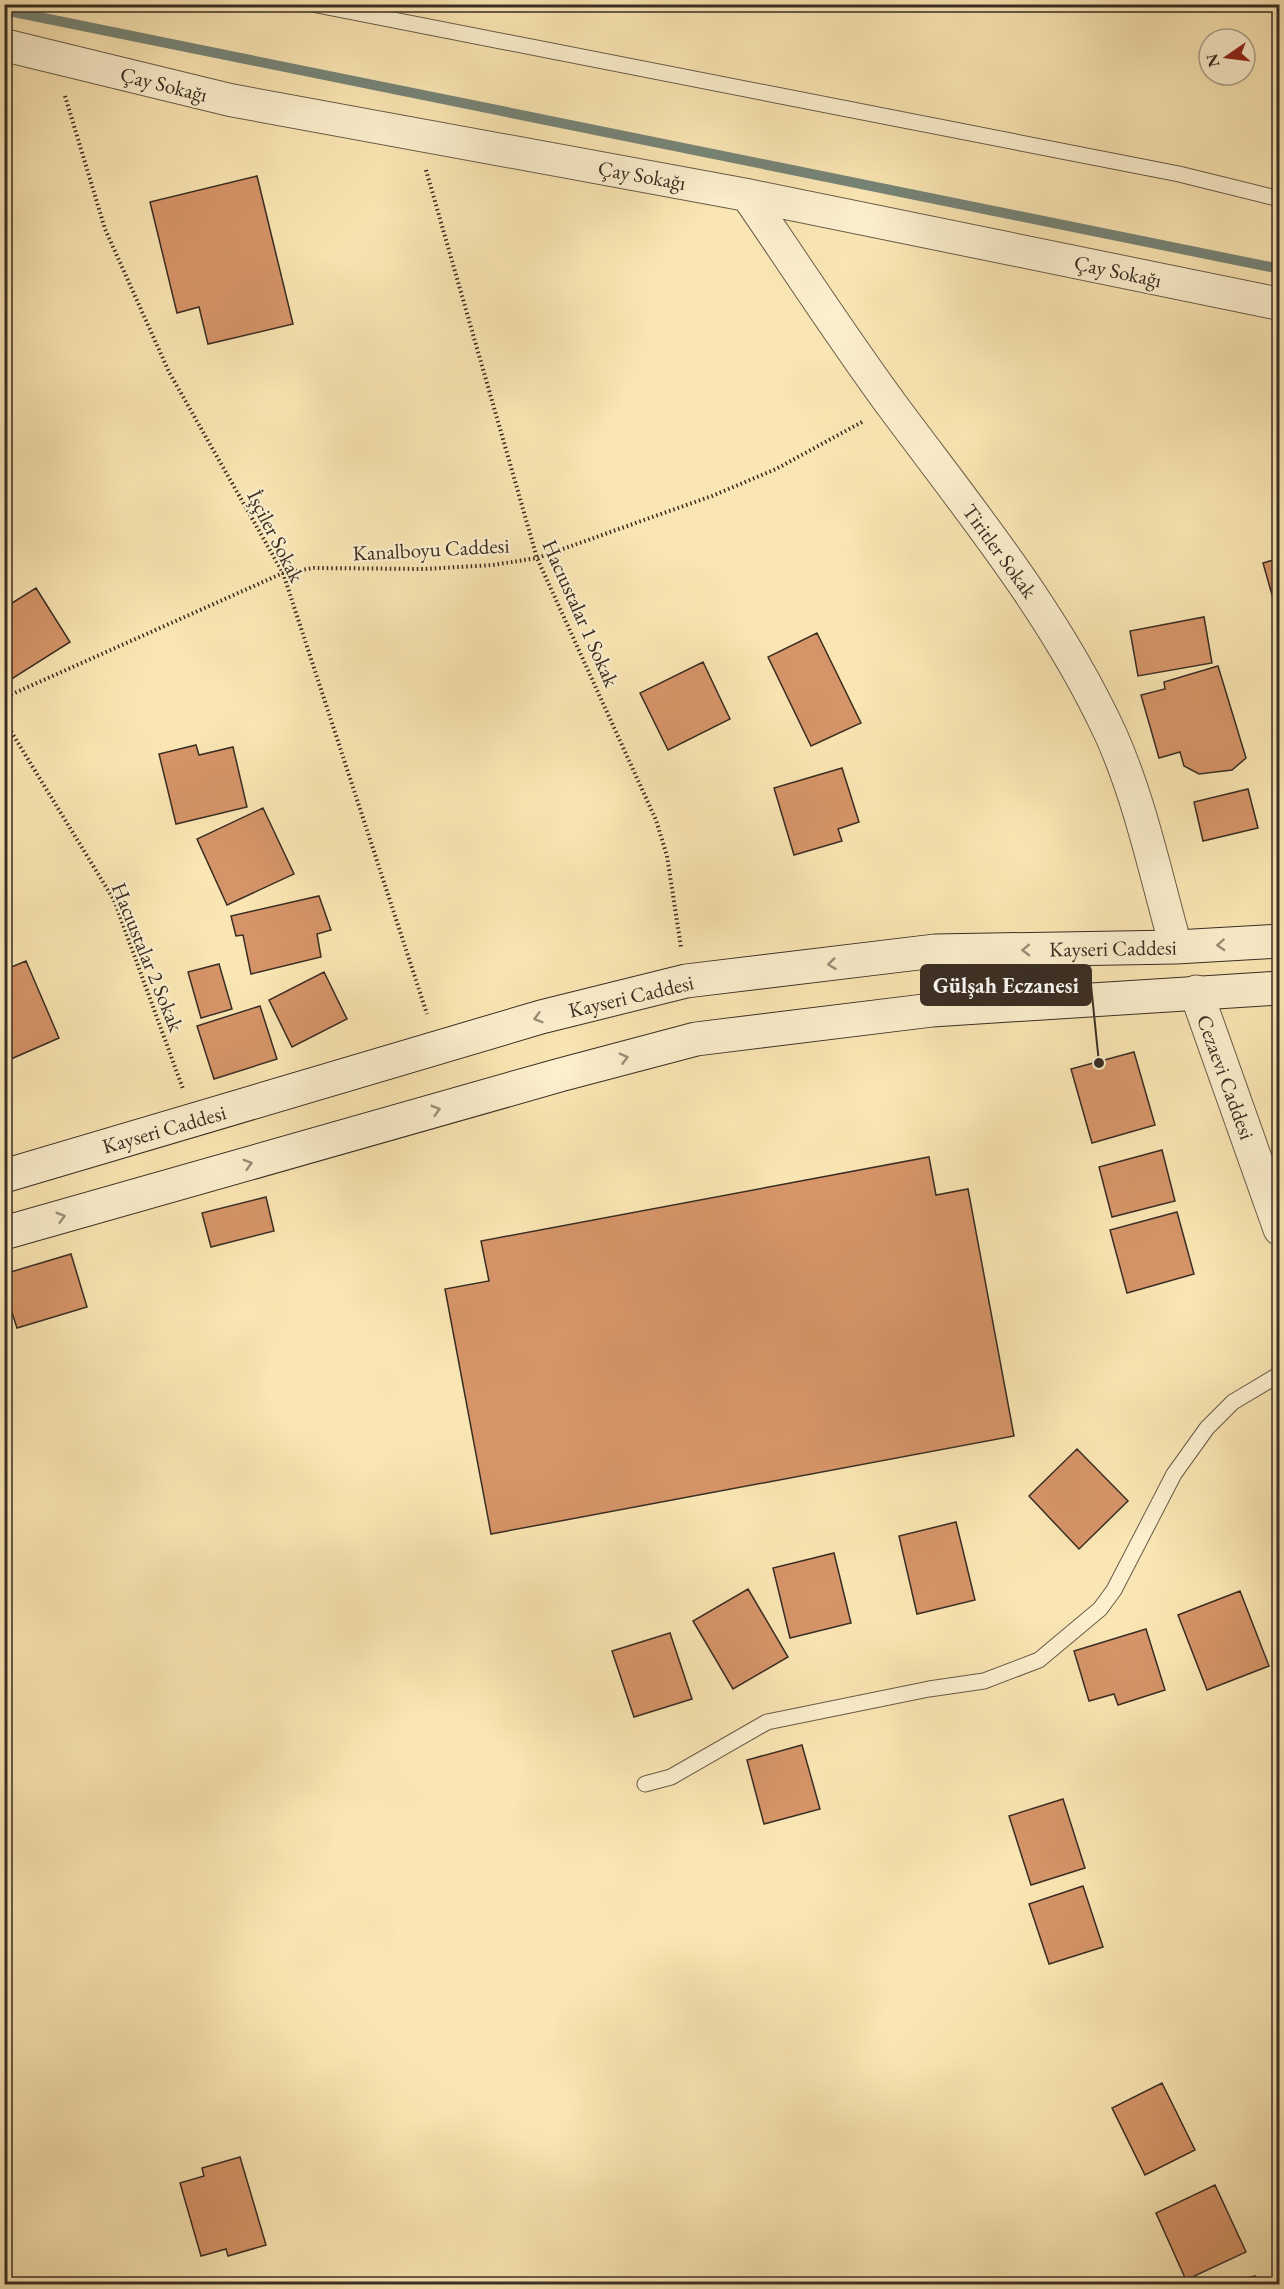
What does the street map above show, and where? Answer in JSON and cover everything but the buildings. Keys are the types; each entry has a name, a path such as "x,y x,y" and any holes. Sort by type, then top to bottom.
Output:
{"main road":[{"name":"Kayseri Caddesi","path":"4,1176 541,1017 686,981 935,951 1176,947 1280,941"},
{"path":"4,1233 696,1039 932,1010 1280,988"},
{"name":"Cezaevi Caddesi","path":"1196,992 1280,1229"}],"street":[{"name":"Çay Sokağı","path":"4,45 231,100 747,195 1280,304"},
{"name":"Tiritler Sokak","path":"747,195 892,405 1017,572 1047,617 1087,687 1112,737 1130,783 1176,947"}],"lane":[{"path":"312,4 1179,174 1280,199"},
{"path":"645,1784 671,1778 767,1722 919,1691 984,1681 1039,1660 1100,1609 1114,1590 1174,1474 1207,1428 1233,1402 1280,1374"}],"path":[{"name":"İşçiler Sokak","path":"62,87 105,229 164,361 283,573 427,1014"},
{"name":"Hacıustalar 1 Sokak","path":"424,161 537,558 656,820 667,856 686,981"},
{"name":"Kanalboyu Caddesi","path":"4,700 10,695 91,657 168,626 255,583 283,573 314,568 425,568 493,565 537,558 712,496 776,469 892,405"},
{"name":"Hacıustalar 2 Sokak","path":"4,720 114,900 194,1120"}],"waterway":[{"path":"4,10 1280,269"}],"place":[{"name":"Gülşah Eczanesi","path":"1099,1063"}]}
